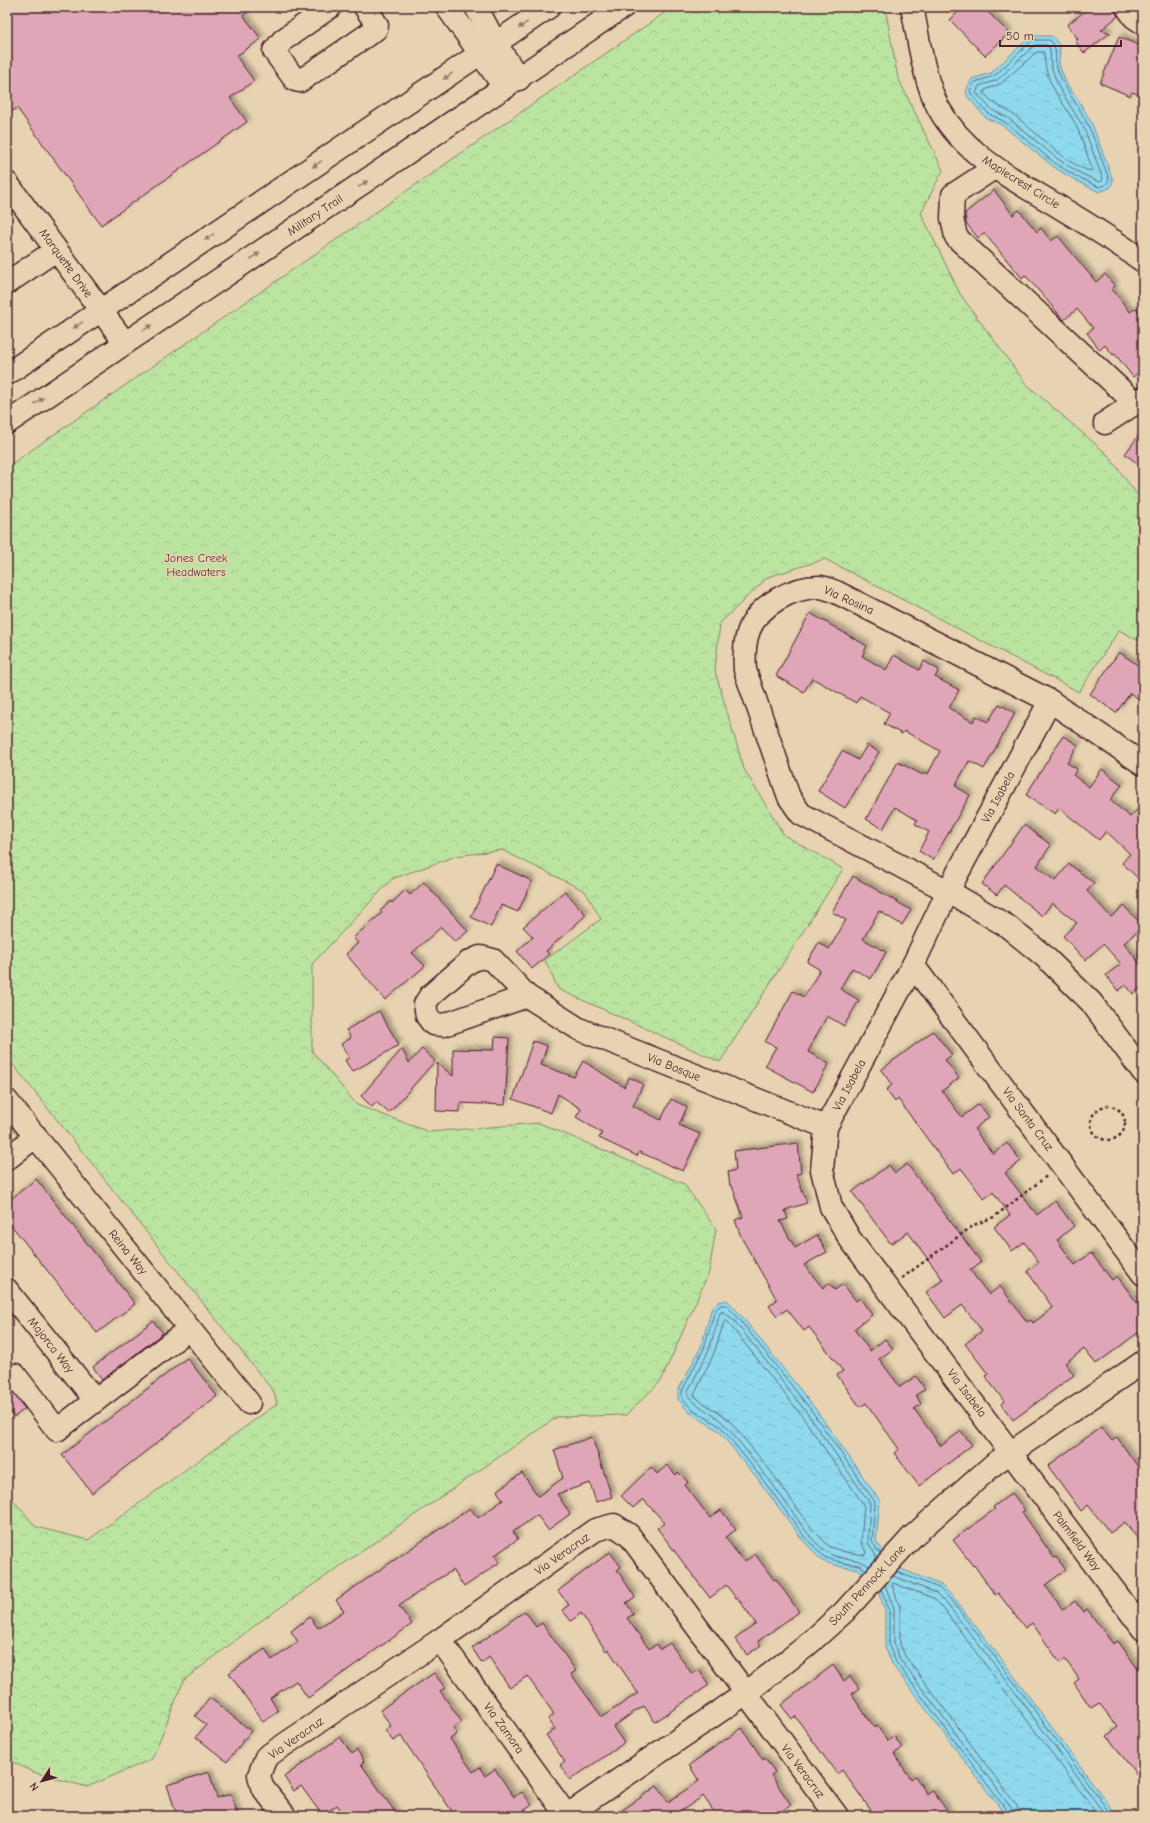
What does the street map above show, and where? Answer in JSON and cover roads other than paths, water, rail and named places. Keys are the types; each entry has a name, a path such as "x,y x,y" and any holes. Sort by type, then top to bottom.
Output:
{"street":[{"path":"330,7 283,40 274,51 295,80 300,81 376,29 377,25 365,7"},
{"path":"448,7 488,49 512,84"},
{"path":"476,7 488,49"},
{"path":"7,374 549,7"},
{"name":"Military Trail","path":"7,423 512,84 623,7"},
{"name":"Maplecrest Circle","path":"912,7 929,84 938,106 950,126 965,145 994,168 1107,235 1143,261"},
{"path":"1127,7 1134,17 1143,23"},
{"path":"994,168 953,195 952,218 956,237 1139,400 1105,423"},
{"name":"Marquette Drive","path":"7,183 125,343"},
{"path":"7,283 56,250"},
{"name":"Via Rosina","path":"948,890 801,814 789,797 745,670 744,652 750,629 764,608 790,592 819,587 836,592 1050,701 1143,764"},
{"name":"Via Isabela","path":"1012,1452 850,1238 831,1207 822,1170 826,1127 913,965 948,890 1050,701"},
{"path":"948,890 1007,926 1044,956 1091,1002 1143,1072"},
{"name":"Via Santa Cruz","path":"913,965 1143,1274"},
{"name":"Via Bosque","path":"527,996 579,1029 826,1127"},
{"name":"Reina Way","path":"7,1101 249,1403"},
{"path":"7,1159 36,1136"},
{"name":"Majorca Way","path":"7,1290 95,1400"},
{"path":"14,1375 58,1430 189,1329"},
{"name":"South Pennock Lane","path":"566,1816 745,1694 805,1647 844,1612 913,1536 994,1464 1143,1362"},
{"name":"Palmfield Way","path":"1012,1452 1143,1629"},
{"name":"Via Veracruz","path":"285,1816 262,1787 259,1775 266,1757 440,1640 595,1530 614,1525 629,1536 837,1816"},
{"name":"Via Zamora","path":"440,1640 566,1816"}],"water":[{"path":"1031,36 1052,36 1060,46 1059,64 1066,83 1079,101 1092,124 1113,180 1110,188 1099,192 1073,179 1054,167 1002,125 986,118 968,97 966,91 972,79 991,73"},
{"path":"727,1300 814,1407 880,1501 876,1541 885,1554 896,1567 941,1585 953,1597 1005,1664 1117,1816 1006,1816 892,1664 885,1647 885,1610 871,1579 858,1569 842,1567 822,1561 802,1539 757,1478 718,1430 689,1412 678,1399 678,1391 701,1347 712,1307 719,1302"}],"park label":[{"name":"Jones Creek Headwaters","path":"196,565"}]}
